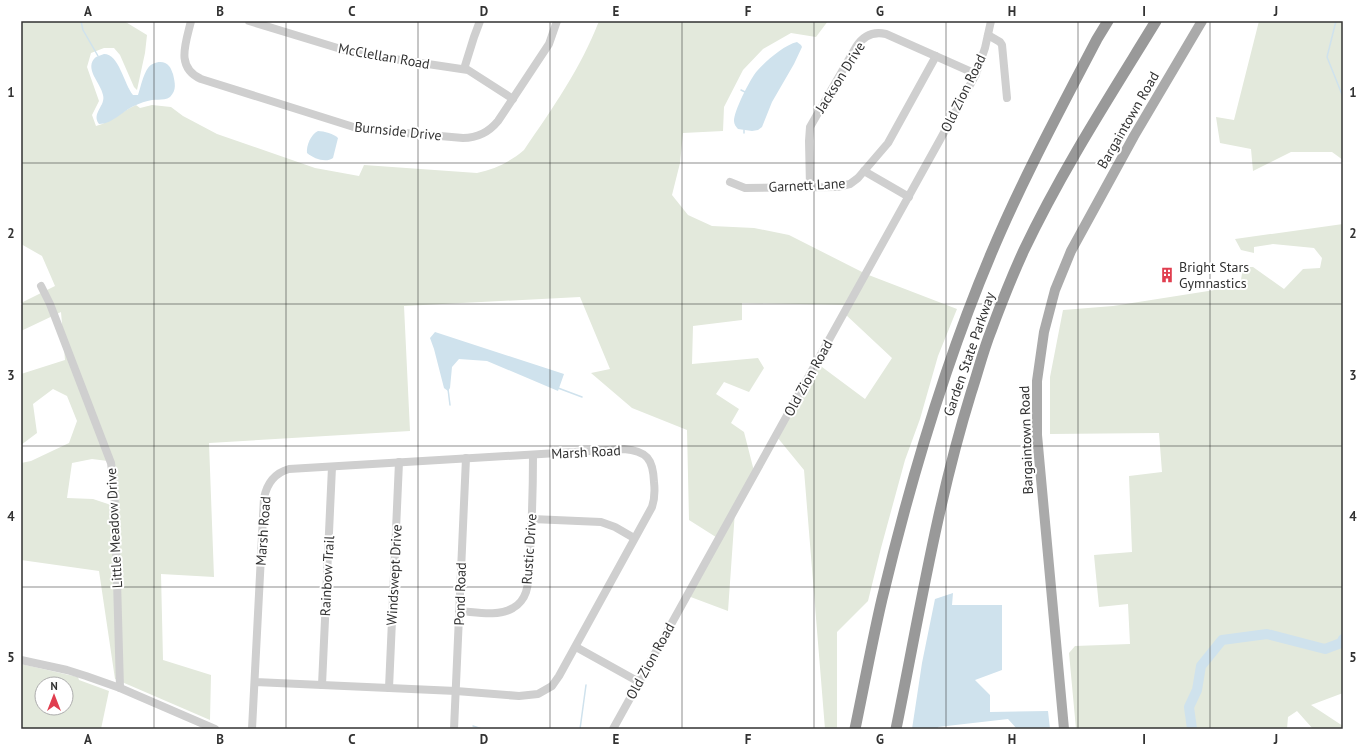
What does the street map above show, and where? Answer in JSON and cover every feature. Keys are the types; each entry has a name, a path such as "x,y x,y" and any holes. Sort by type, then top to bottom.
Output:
{"highway":[{"name":"Garden State Parkway","path":"855,729 882,600 914,473 967,314 1011,207 1097,39 1108,21"},
{"name":"Garden State Parkway","path":"896,729 918,614 945,488 959,432 990,333 1019,262 1046,209 1088,132 1156,21"}],"main road":[{"name":"Bargaintown Road","path":"1064,729 1037,435 1037,381 1044,332 1059,280 1074,245 1134,136 1202,21"}],"street":[{"name":"Burnside Drive","path":"191,21 184,58 188,70 198,78 357,128 457,137 475,137 485,133 494,126 549,44 557,21"},
{"name":"McClellan Road","path":"250,21 354,53 464,69 472,72 513,99"},
{"path":"464,69 480,21"},
{"name":"Old Zion Road","path":"613,729 976,74 985,48 990,21"},
{"name":"Jackson Drive","path":"810,187 810,127 861,40 872,34 884,34 976,74"},
{"path":"988,35 1000,42 1002,45 1007,98"},
{"name":"Garnett Lane","path":"730,182 745,188 847,185 858,178 892,137 936,56"},
{"path":"864,171 909,197"},
{"name":"Little Meadow Drive","path":"41,286 50,304 111,462 115,501 120,688"},
{"name":"Marsh Road","path":"252,729 265,492 272,479 277,474 289,469 624,449 638,451 645,455 652,466 655,497 652,507 576,647 552,686 538,694 519,696 456,691 255,682"},
{"name":"Rustic Drive","path":"459,611 496,613 506,611 521,602 526,592 529,578 533,455"},
{"name":"Pond Road","path":"454,729 466,458"},
{"name":"Windswept Drive","path":"389,688 399,462"},
{"name":"Rainbow Trail","path":"322,685 332,467"},
{"path":"532,519 601,522 615,527 634,538"},
{"path":"576,647 639,682"},
{"path":"21,660 67,670 120,688 215,729"}],"shaded area":[{"path":"21,21 124,21 147,35 145,53 137,90 134,87 120,55 114,48 104,48 91,53 87,67 99,101 92,115 96,126 108,122 136,105 140,108 152,105 171,107 183,116 217,134 315,168 359,176 364,165 477,173 496,167 513,158 524,150 565,88 584,55 599,21 828,21 816,37 791,33 763,49 743,70 724,107 723,131 683,133 680,163 672,195 688,215 712,226 754,228 789,235 866,274 957,309 938,356 920,419 905,460 868,601 837,632 837,729 825,729 804,470 777,437 818,364 865,399 892,358 845,314 850,305 742,303 742,320 693,326 692,364 758,358 764,368 749,392 724,382 716,394 739,409 731,423 744,432 755,475 735,511 728,611 688,596 719,539 689,520 687,430 632,408 591,373 610,369 580,297 404,306 410,431 209,443 214,577 161,574 163,660 211,675 210,720 115,679 99,571 21,560 21,463 31,461 69,443 77,421 67,396 53,389 33,404 37,433 21,445 21,374 65,360 61,312 21,331 21,303 55,286 42,256 21,244","holes":["92,459 108,461 111,505 93,499 67,498 72,463"]},
{"path":"1259,21 1343,21 1343,160 1332,152 1291,152 1253,171 1251,149 1220,143 1216,117 1234,120"},
{"path":"1343,224 1343,693 1311,705 1343,726 1343,729 1313,729 1297,711 1288,717 1287,729 1076,729 1069,653 1075,646 1130,644 1128,604 1099,607 1094,555 1132,552 1129,476 1162,472 1159,433 1050,434 1050,377 1063,310 1113,306 1240,286 1243,267 1253,267 1284,289 1303,269 1320,268 1322,258 1314,248 1273,244 1254,247 1254,253 1241,250 1235,239"},
{"path":"21,664 74,676 34,676 34,716 74,716 74,676 78,677 79,680 109,691 101,729 21,729"}],"water":[{"path":"797,42 802,47 772,102 762,127 758,130 752,131 738,129 734,123 735,116 743,95 754,75 776,54 787,46"},
{"path":"104,54 109,55 114,59 133,95 138,95 148,68 158,62 167,64 170,67 173,74 175,89 170,97 166,99 152,100 138,104 113,120 99,124 97,116 103,103 103,95 91,66 92,61 96,57"},
{"path":"318,131 329,133 338,138 333,158 320,160 307,153 307,147 310,140"},
{"path":"435,332 564,374 558,391 487,361 459,359 452,367 450,388 448,391 444,388 430,338"},
{"path":"953,593 952,605 1002,605 1002,670 975,680 990,695 990,712 1048,711 1050,729 1017,729 1008,719 938,727 938,729 912,729 922,663 935,599"}],"waterway":[{"path":"81,21 83,30 98,56"},
{"path":"1336,21 1327,57 1343,97"},
{"path":"741,90 745,92"},
{"path":"558,388 582,397"},
{"path":"448,389 450,405"},
{"path":"1192,729 1189,707 1197,690 1201,666 1222,640 1267,634 1325,649 1341,643 1343,639"},
{"path":"580,729 586,685"},
{"path":"473,726 482,729"}],"place":[{"name":"Bright Stars Gymnastics","path":"1167,275"}]}
